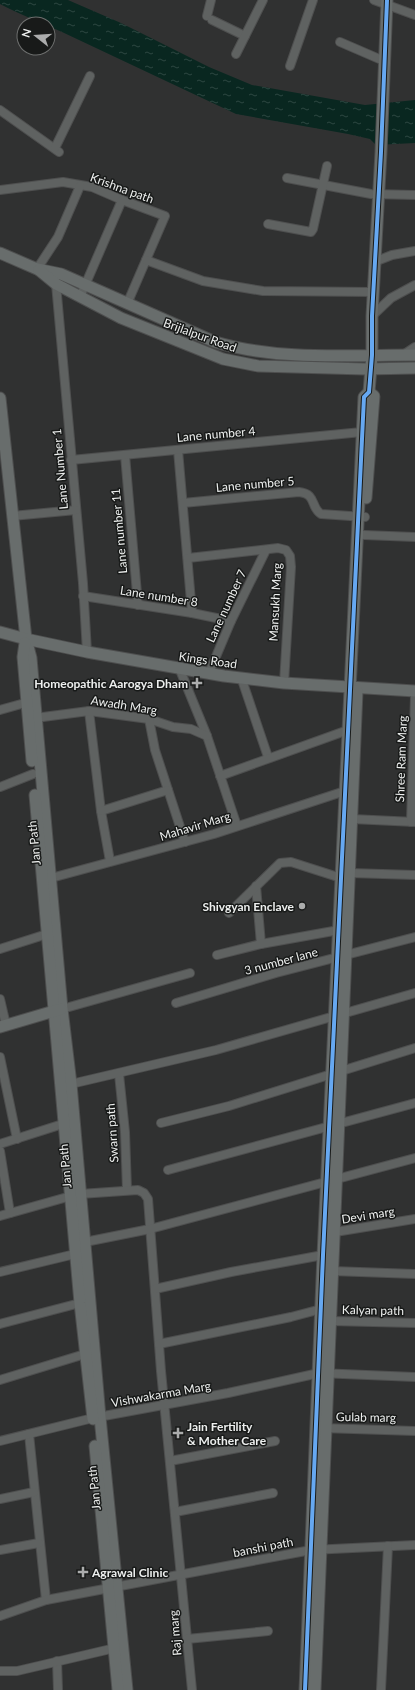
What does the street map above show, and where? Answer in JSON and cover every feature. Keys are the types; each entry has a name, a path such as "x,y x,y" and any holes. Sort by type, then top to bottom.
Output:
{"street":[{"path":"211,0 209,18 245,36"},
{"path":"236,54 262,0"},
{"path":"290,66 314,0"},
{"path":"374,0 387,3 415,15"},
{"path":"342,957 339,930 352,819 354,688 362,517 362,432 364,397 368,392 372,355 374,262 381,152 387,3"},
{"path":"340,42 384,61"},
{"path":"0,110 57,150 90,76"},
{"path":"268,224 311,232 324,186 327,166"},
{"path":"287,178 378,195 415,195"},
{"name":"Krishna path","path":"0,190 63,182 92,187 165,216 146,260"},
{"path":"37,269 58,237 80,186"},
{"path":"80,297 122,200"},
{"path":"374,262 392,255 415,251"},
{"name":"Brijlalpur Road","path":"0,254 37,269 61,274 85,286 215,342 234,348 263,352 330,356 415,355"},
{"path":"127,304 146,260 203,280 263,291 373,292"},
{"name":"Brijlalpur Road","path":"37,269 56,284 148,330 223,359 258,366 415,368"},
{"name":"Lane Number 1","path":"56,284 62,337 71,460 84,596 87,652"},
{"path":"372,316 392,298 415,285"},
{"path":"403,355 415,347"},
{"path":"323,1373 330,1321 326,1308 332,1271 329,1233 342,957 345,876 345,791 348,730 354,688 364,535 362,517 374,396 368,392"},
{"name":"Jan Path","path":"0,398 2,446 12,516 26,639 23,657 30,702 33,774 47,934 71,1084 69,1122"},
{"name":"Lane number 4","path":"71,460 362,432"},
{"path":"178,450 192,613"},
{"name":"Lane number 11","path":"125,455 138,605"},
{"name":"Lane number 5","path":"183,503 299,492 306,493 311,497 317,511 321,514 362,517"},
{"path":"12,516 76,510"},
{"path":"364,535 415,537"},
{"name":"Mansukh Marg","path":"188,558 278,548 286,550 290,556 284,683"},
{"name":"Lane number 7","path":"209,673 231,621 266,550"},
{"name":"Lane number 8","path":"84,596 192,613 231,621"},
{"name":"Kings Road","path":"0,632 87,652 180,670 284,683 415,691"},
{"path":"180,670 207,736 237,826"},
{"path":"241,677 268,757"},
{"name":"Shree Ram Marg","path":"413,822 415,697"},
{"path":"0,710 30,702"},
{"name":"Jan Path","path":"30,702 35,718 51,878 58,1010 76,1195 85,1242 96,1417 113,1586 127,1690"},
{"path":"88,711 101,811 110,861"},
{"name":"Awadh Marg","path":"35,718 88,711 149,719 173,726 191,729 207,736"},
{"path":"149,719 155,750 185,842"},
{"path":"220,776 268,757 323,740 348,730"},
{"path":"0,787 33,774"},
{"path":"101,811 168,790"},
{"name":"Mahavir Marg","path":"51,878 185,842 345,791"},
{"path":"352,819 413,822"},
{"path":"229,913 278,864 287,861 345,876 415,875"},
{"path":"256,886 260,944"},
{"path":"216,955 260,944 339,930"},
{"path":"0,949 47,934"},
{"name":"3 number lane","path":"176,1003 276,973 415,937"},
{"path":"0,999 3,1026 190,973"},
{"path":"71,1084 119,1074 216,1050 415,993"},
{"path":"161,1123 229,1106 415,1048"},
{"path":"0,1057 17,1139"},
{"name":"Swarn path","path":"119,1074 125,1132 127,1190"},
{"path":"168,1170 415,1103"},
{"path":"0,1144 69,1122"},
{"path":"0,1151 10,1214"},
{"path":"85,1242 150,1229 415,1158"},
{"name":"Raj marg","path":"0,1216 76,1195 138,1190 144,1193 148,1199 159,1344 192,1690"},
{"name":"Jan Path","path":"76,1195 75,1254 85,1354 96,1417"},
{"name":"Devi marg","path":"329,1233 415,1219"},
{"path":"305,1690 315,1549 326,1308 323,1255 329,1233"},
{"path":"0,1272 75,1254"},
{"path":"155,1289 231,1272 323,1255"},
{"path":"332,1271 415,1274"},
{"path":"0,1324 80,1303"},
{"path":"159,1344 291,1317 326,1308"},
{"name":"Kalyan path","path":"330,1321 415,1323"},
{"path":"0,1380 85,1354"},
{"name":"Vishwakarma Marg","path":"0,1441 96,1417 165,1406 323,1373 415,1377"},
{"name":"Gulab marg","path":"321,1428 415,1430"},
{"path":"29,1434 46,1600"},
{"path":"170,1462 275,1440"},
{"path":"0,1498 34,1492"},
{"path":"175,1512 273,1493"},
{"path":"0,1550 39,1543"},
{"name":"banshi path","path":"0,1616 46,1600 113,1586 181,1575 315,1549 415,1545"},
{"path":"381,1690 388,1546"},
{"path":"315,1549 315,1690"},
{"name":"Jan Path","path":"113,1586 114,1648 118,1690"},
{"path":"187,1639 268,1631"},
{"path":"0,1671 17,1671 114,1648"},
{"path":"57,1661 58,1690"}],"water":[{"path":"0,0 68,0 121,23 209,67 252,85 365,105 415,100 415,143 376,145 370,139 348,134 236,114 56,29 56,16 26,16 0,4"}],"cycle path":[{"path":"305,1690 323,1255 364,397 369,392 372,355 372,316 381,152 387,0"}],"place":[{"name":"Homeopathic Aarogya Dham","path":"197,683"},
{"name":"Shivgyan Enclave","path":"302,906"},
{"name":"Jain Fertility & Mother Care","path":"178,1433"},
{"name":"Agrawal Clinic","path":"83,1572"}]}
